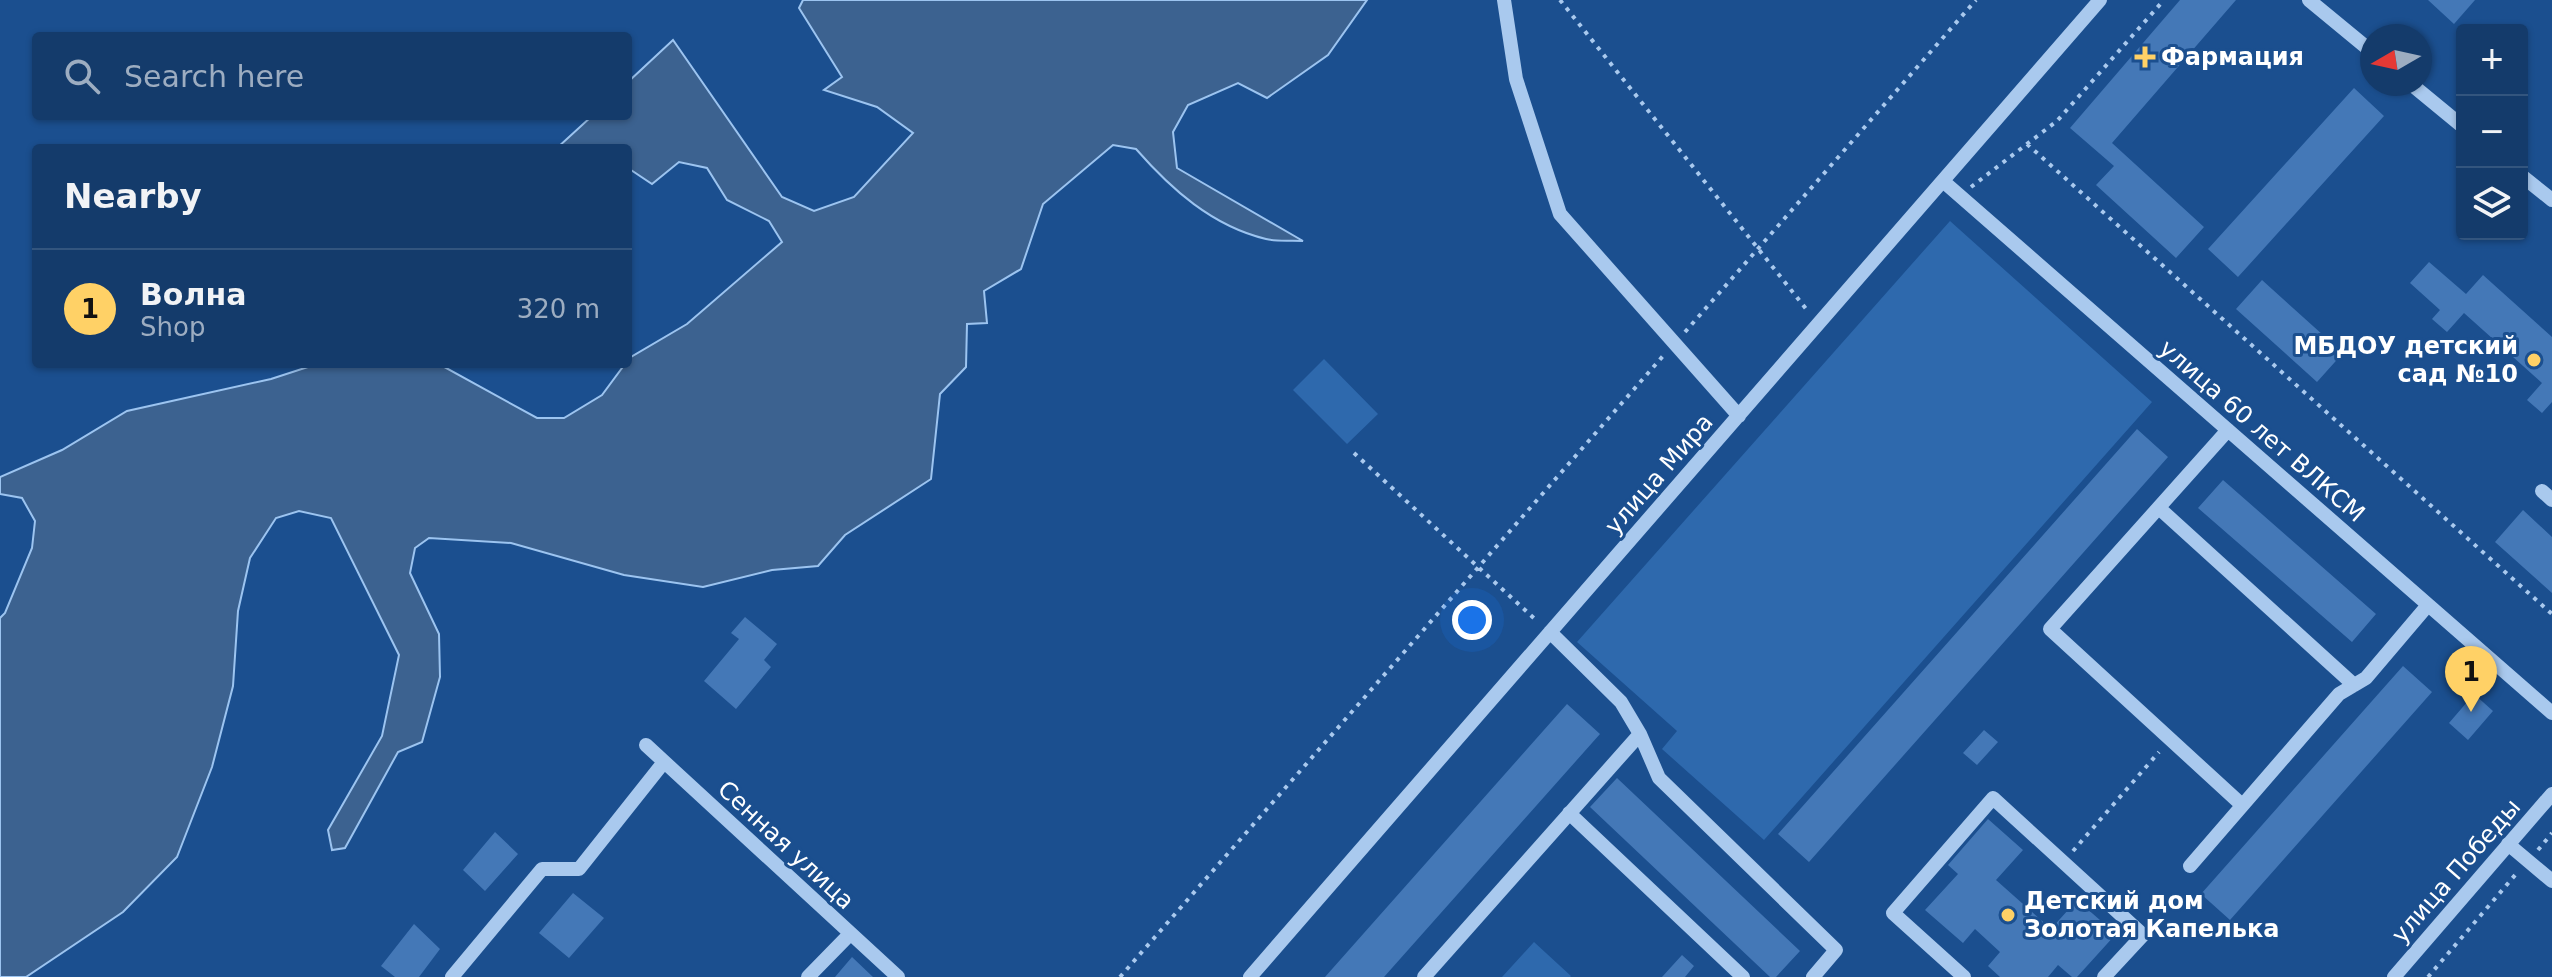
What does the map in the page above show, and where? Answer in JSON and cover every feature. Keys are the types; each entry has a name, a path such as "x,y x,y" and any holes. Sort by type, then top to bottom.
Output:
{"street":[{"path":"1504,0 1516,79 1560,214 1739,416"},
{"name":"улица Мира","path":"1250,977 2100,0"},
{"path":"2309,0 2360,42"},
{"path":"2426,96 2456,121"},
{"path":"2528,181 2552,200"},
{"name":"улица 60 лет ВЛКСМ","path":"1944,182 2552,713"},
{"path":"2228,430 2050,629 2242,805"},
{"path":"2159,508 2354,685"},
{"path":"2190,866 2339,694 2366,678 2428,605"},
{"path":"1550,632 1621,702 1640,734 1659,778 1836,950 1813,977"},
{"path":"1424,977 1640,734"},
{"name":"Сенная улица","path":"646,745 898,977"},
{"path":"452,977 542,869 579,869 664,762"},
{"name":"улица Победы","path":"2394,977 2552,794"},
{"path":"1964,977 1893,913 1993,798 2143,935 2104,977"},
{"path":"1569,813 1743,977"},
{"path":"2508,844 2552,881"},
{"path":"808,977 850,934"}],"path":[{"path":"1560,0 1819,325"},
{"path":"1120,977 1976,0"},
{"path":"1959,196 2057,121 2164,0"},
{"path":"2027,144 2552,614"},
{"path":"1354,453 1550,632"},
{"path":"2063,862 2170,738"},
{"path":"2428,977 2552,833"}],"shaded area":[{"path":"803,0 1367,0 1328,55 1267,98 1238,83 1188,105 1173,132 1177,168 1303,241 1266,239 1228,225 1178,192 1136,149 1113,145 1043,204 1021,269 984,291 987,323 967,324 966,367 940,394 931,479 845,535 818,566 772,570 703,587 624,575 511,543 429,538 415,548 410,573 439,634 440,677 422,742 398,752 345,848 332,850 328,830 382,736 399,655 331,518 299,511 276,518 250,558 238,611 233,686 212,767 177,857 123,912 26,977 0,977 0,618 5,613 32,548 35,521 22,498 0,494 0,477 62,450 127,411 271,379 305,368 446,368 537,418 564,418 602,395 622,368 632,368 632,356 687,324 782,242 769,221 727,200 707,168 679,162 652,184 632,171 632,144 561,144 588,120 632,120 632,78 673,40 782,197 814,211 854,197 913,133 877,107 824,90 842,77 799,8"},
{"path":"1950,221 2152,402 1764,840 1662,749 1677,731 1577,642"},
{"path":"1324,359 1378,414 1347,444 1293,390"},
{"path":"1534,942 1571,976 1502,977"}],"building":[{"path":"2180,0 2236,0 2112,143 2204,227 2176,258 2096,185 2114,166 2070,128"},
{"path":"2428,0 2475,0 2454,24"},
{"path":"2354,88 2384,116 2238,277 2208,249"},
{"name":"МБДОУ детский сад №10","path":"2429,262 2466,294 2483,275 2552,337 2552,402 2542,413 2527,400 2542,383 2464,313 2447,332 2432,319 2440,310 2410,283"},
{"path":"2262,280 2343,353 2317,382 2236,309"},
{"path":"2137,429 2168,457 1809,862 1778,834"},
{"path":"2223,480 2376,614 2352,642 2198,508"},
{"path":"2523,510 2552,537 2552,593 2495,542"},
{"path":"745,617 777,644 764,660 771,667 736,709 704,681 739,639 731,633"},
{"path":"2403,666 2432,692 2230,920 2201,894"},
{"path":"2474,694 2493,711 2468,740 2449,723"},
{"path":"1567,704 1600,734 1384,977 1325,977"},
{"path":"1984,730 1998,742 1977,765 1963,753"},
{"path":"1617,778 1800,951 1776,977 1770,977 1590,807"},
{"path":"1988,819 2023,850 1996,880 2051,929 2077,900 2116,934 2077,977 2072,977 2058,965 2048,977 2000,977 1988,966 2000,952 1975,929 1963,943 1925,910 1958,874 1948,865"},
{"path":"495,832 518,854 485,891 463,870"},
{"path":"573,893 604,918 569,958 539,933"},
{"path":"414,924 440,949 419,977 395,977 381,966"},
{"path":"1682,955 1694,966 1685,977 1662,977"},
{"path":"852,957 873,977 835,977"}],"place":[{"name":"Фармация","path":"2145,57"},
{"name":"МБДОУ детский сад №10","path":"2534,360"},
{"name":"Волна","path":"2471,712"},
{"name":"Детский дом Золотая Капелька","path":"2008,915"}]}
